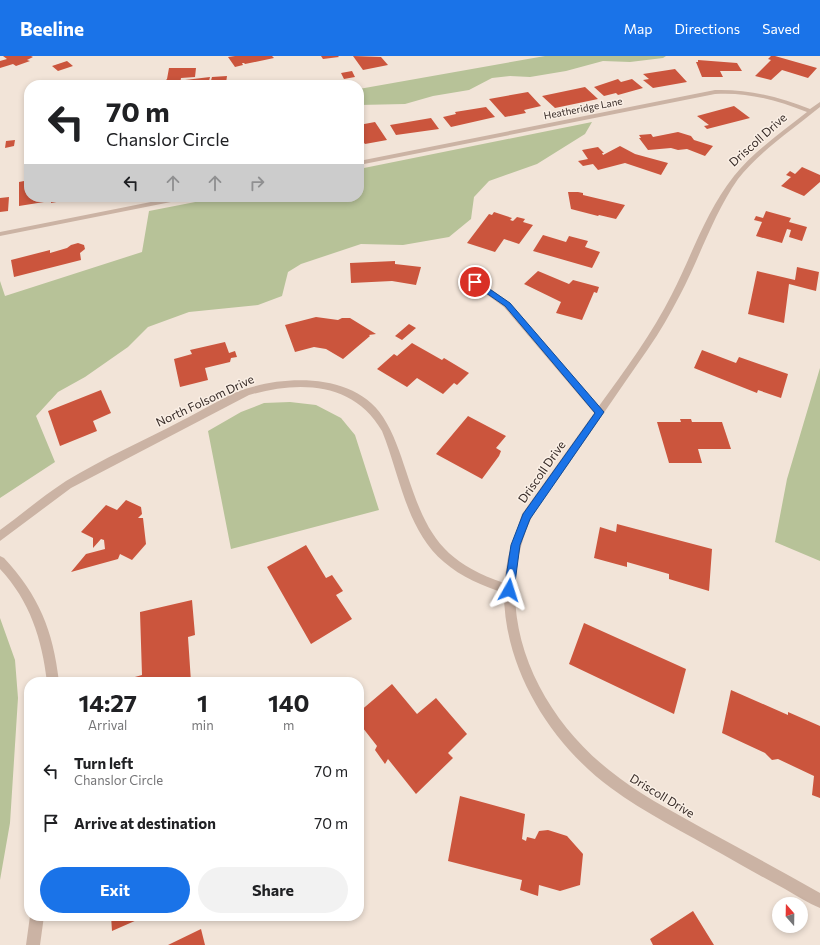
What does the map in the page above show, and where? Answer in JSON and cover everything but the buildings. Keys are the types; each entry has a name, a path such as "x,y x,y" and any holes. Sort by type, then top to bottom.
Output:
{"street":[{"name":"Heatheridge Lane","path":"364,162 714,92 731,91 758,93 810,111"},
{"name":"Driscoll Drive","path":"820,104 753,159 736,178 712,217 676,295 652,337 526,517 516,545 509,590 511,621 520,655 536,692 561,730 593,765 638,798 820,901"},
{"path":"0,234 161,202"},
{"path":"475,282 507,305 599,412"},
{"name":"North Folsom Drive","path":"0,536 68,485 84,475 246,392 267,386 292,383 316,384 339,390 358,400 374,412 386,429 419,522 433,544 453,563 476,578 509,590"},
{"path":"0,561 22,587 38,618 51,658 53,677"},
{"path":"33,945 36,921"}],"green space":[{"path":"545,56 666,56 663,58 630,62 603,61 566,71 530,77 510,76 492,78 469,90 433,96 405,104 364,105 364,88"},
{"path":"592,122 585,134 537,164 489,181 474,197 471,219 449,237 403,245 361,244 301,264 288,272 282,296 258,305 189,312 148,327 128,347 85,377 58,392 36,416 55,462 0,498 0,281 5,296 142,252 149,211 195,202 364,202 364,168"},
{"path":"820,368 820,561 775,542 787,479"},
{"path":"290,402 316,405 341,418 355,435 379,510 231,549 208,431 241,412 264,403"},
{"path":"0,618 15,660 18,698 10,823 0,880"}],"route":[{"path":"475,282 507,305 599,412 526,517 516,545 509,579 509,590"}]}
